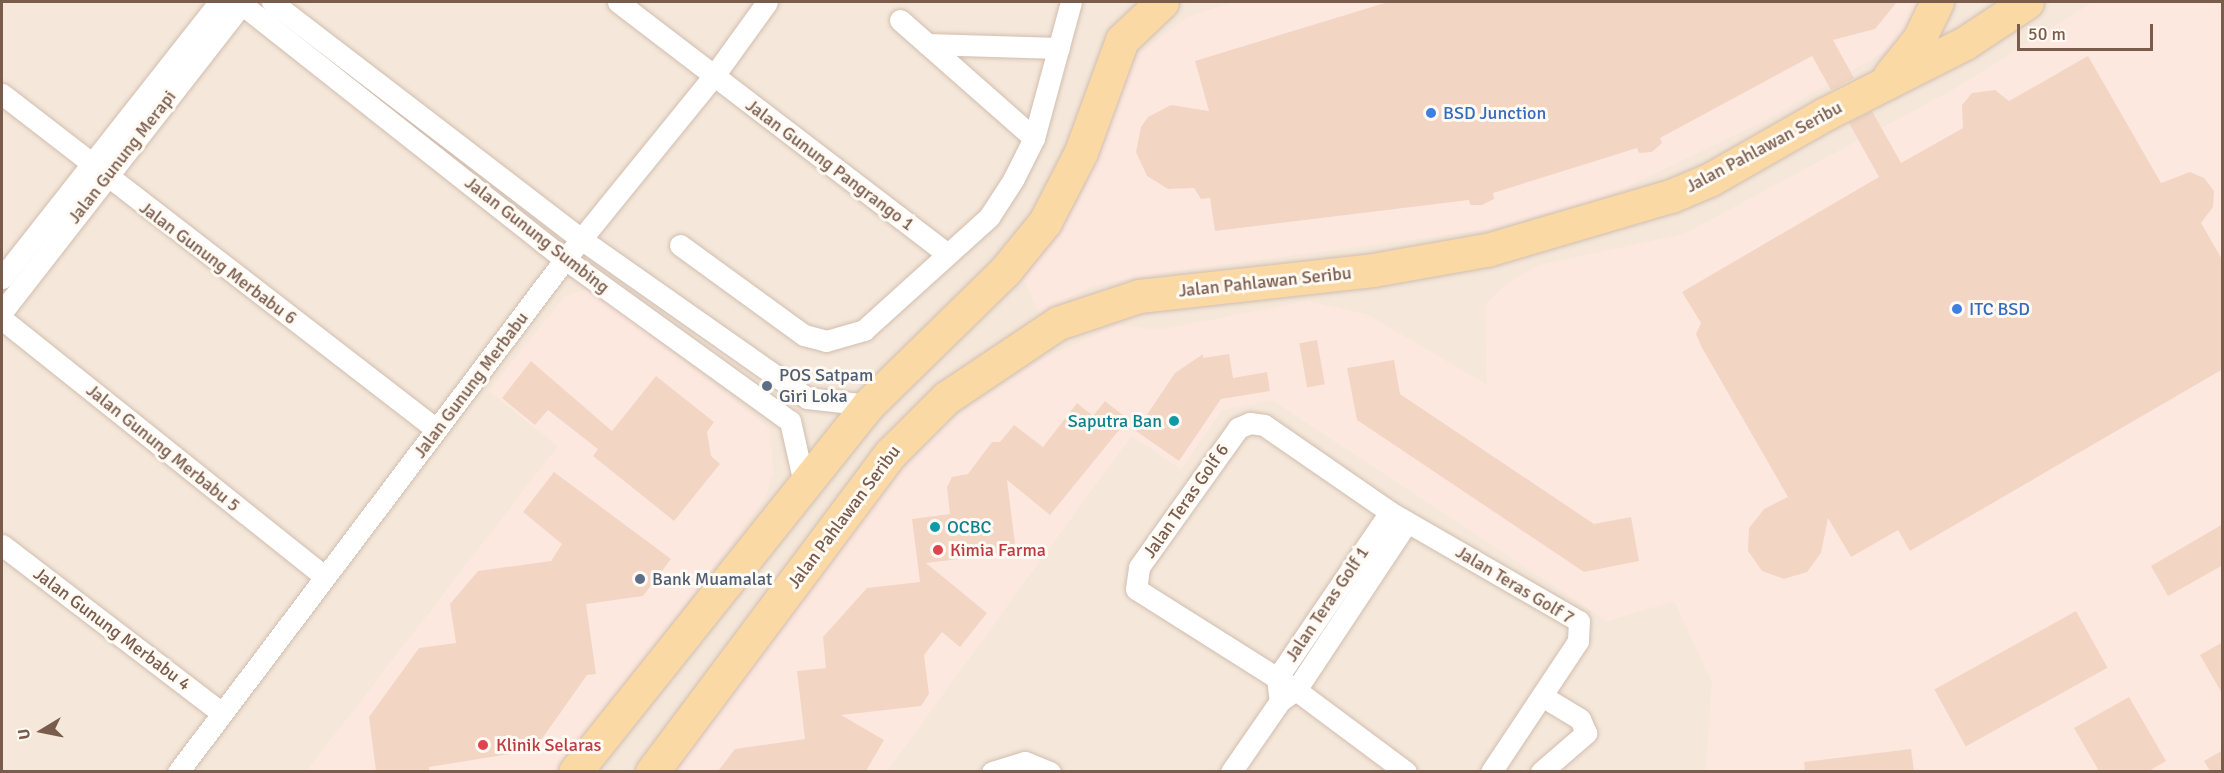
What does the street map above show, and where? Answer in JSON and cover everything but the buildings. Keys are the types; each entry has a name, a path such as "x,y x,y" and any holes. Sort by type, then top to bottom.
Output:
{"main road":[{"path":"575,771 868,405 1005,271 1045,222 1081,152 1122,40 1126,2"},
{"path":"1122,40 1162,2"},
{"path":"1881,86 1919,39 1937,2"},
{"name":"Jalan Pahlawan Seribu","path":"652,771 891,453 946,398 1058,323 1139,296 1373,270 1487,250 1570,228 1711,179 1965,43 2027,2"}],"street":[{"name":"Jalan Gunung Merapi","path":"2,312 219,2"},
{"name":"Jalan Gunung Merapi","path":"2,278 99,171 241,2"},
{"name":"Jalan Gunung Sumbing","path":"241,2 565,259 790,421 795,429 804,483"},
{"name":"Jalan Gunung Sumbing","path":"272,2 581,239 811,400 868,405"},
{"name":"Jalan Gunung Pangrango 1","path":"618,2 713,77 948,254"},
{"name":"Jalan Gunung Merbabu","path":"178,771 565,259 713,77 768,2"},
{"path":"680,245 804,335 826,341 864,330 989,217 1034,138 1071,2"},
{"path":"900,20 1034,138"},
{"path":"927,44 1059,48"},
{"name":"Jalan Gunung Merbabu 6","path":"2,94 436,429"},
{"name":"Jalan Gunung Merbabu 5","path":"2,319 325,577"},
{"name":"Jalan Teras Golf 6","path":"1277,678 1141,595 1135,584 1139,567 1238,428 1250,423 1264,425 1399,517"},
{"name":"Jalan Teras Golf 1","path":"1288,696 1277,678 1399,517"},
{"name":"Jalan Teras Golf 1","path":"1231,771 1288,696 1399,517"},
{"name":"Jalan Teras Golf 7","path":"1399,517 1579,621 1581,636 1491,771"},
{"name":"Jalan Gunung Merbabu 4","path":"2,545 222,713"},
{"path":"1288,696 1406,771"},
{"path":"1541,771 1586,733 1580,719 1542,696"},
{"path":"992,771 1025,762 1044,769"}],"shaded area":[{"path":"2,2 2222,2 2222,772 2,772"},
{"name":"BSD Junction","path":"1235,2 1924,2 1905,40 1760,123 1608,196 1485,230 1160,273 1092,286 1039,312 1023,278 1054,241 1086,187 1105,114 1137,56 1189,16"},
{"path":"2093,2 2222,2 2222,771 1706,771 1712,682 1674,601 1607,621 1272,400 1222,410 1181,469 1131,436 887,771 672,772 882,490 945,424 1044,358 1117,325 1160,330 1308,301 1368,315 1487,385 1485,305 1508,283 1539,265 1684,234 1956,88"},
{"path":"590,288 770,429 773,473 764,500 560,771 306,772 558,446 489,391 564,297"}],"place":[{"name":"BSD Junction","path":"1431,113"},
{"name":"ITC BSD","path":"1957,309"},
{"name":"POS Satpam Giri Loka","path":"767,386"},
{"name":"Saputra Ban","path":"1174,421"},
{"name":"OCBC","path":"935,527"},
{"name":"Kimia Farma","path":"938,550"},
{"name":"Bank Muamalat","path":"640,579"},
{"name":"Klinik Selaras","path":"483,745"}]}
